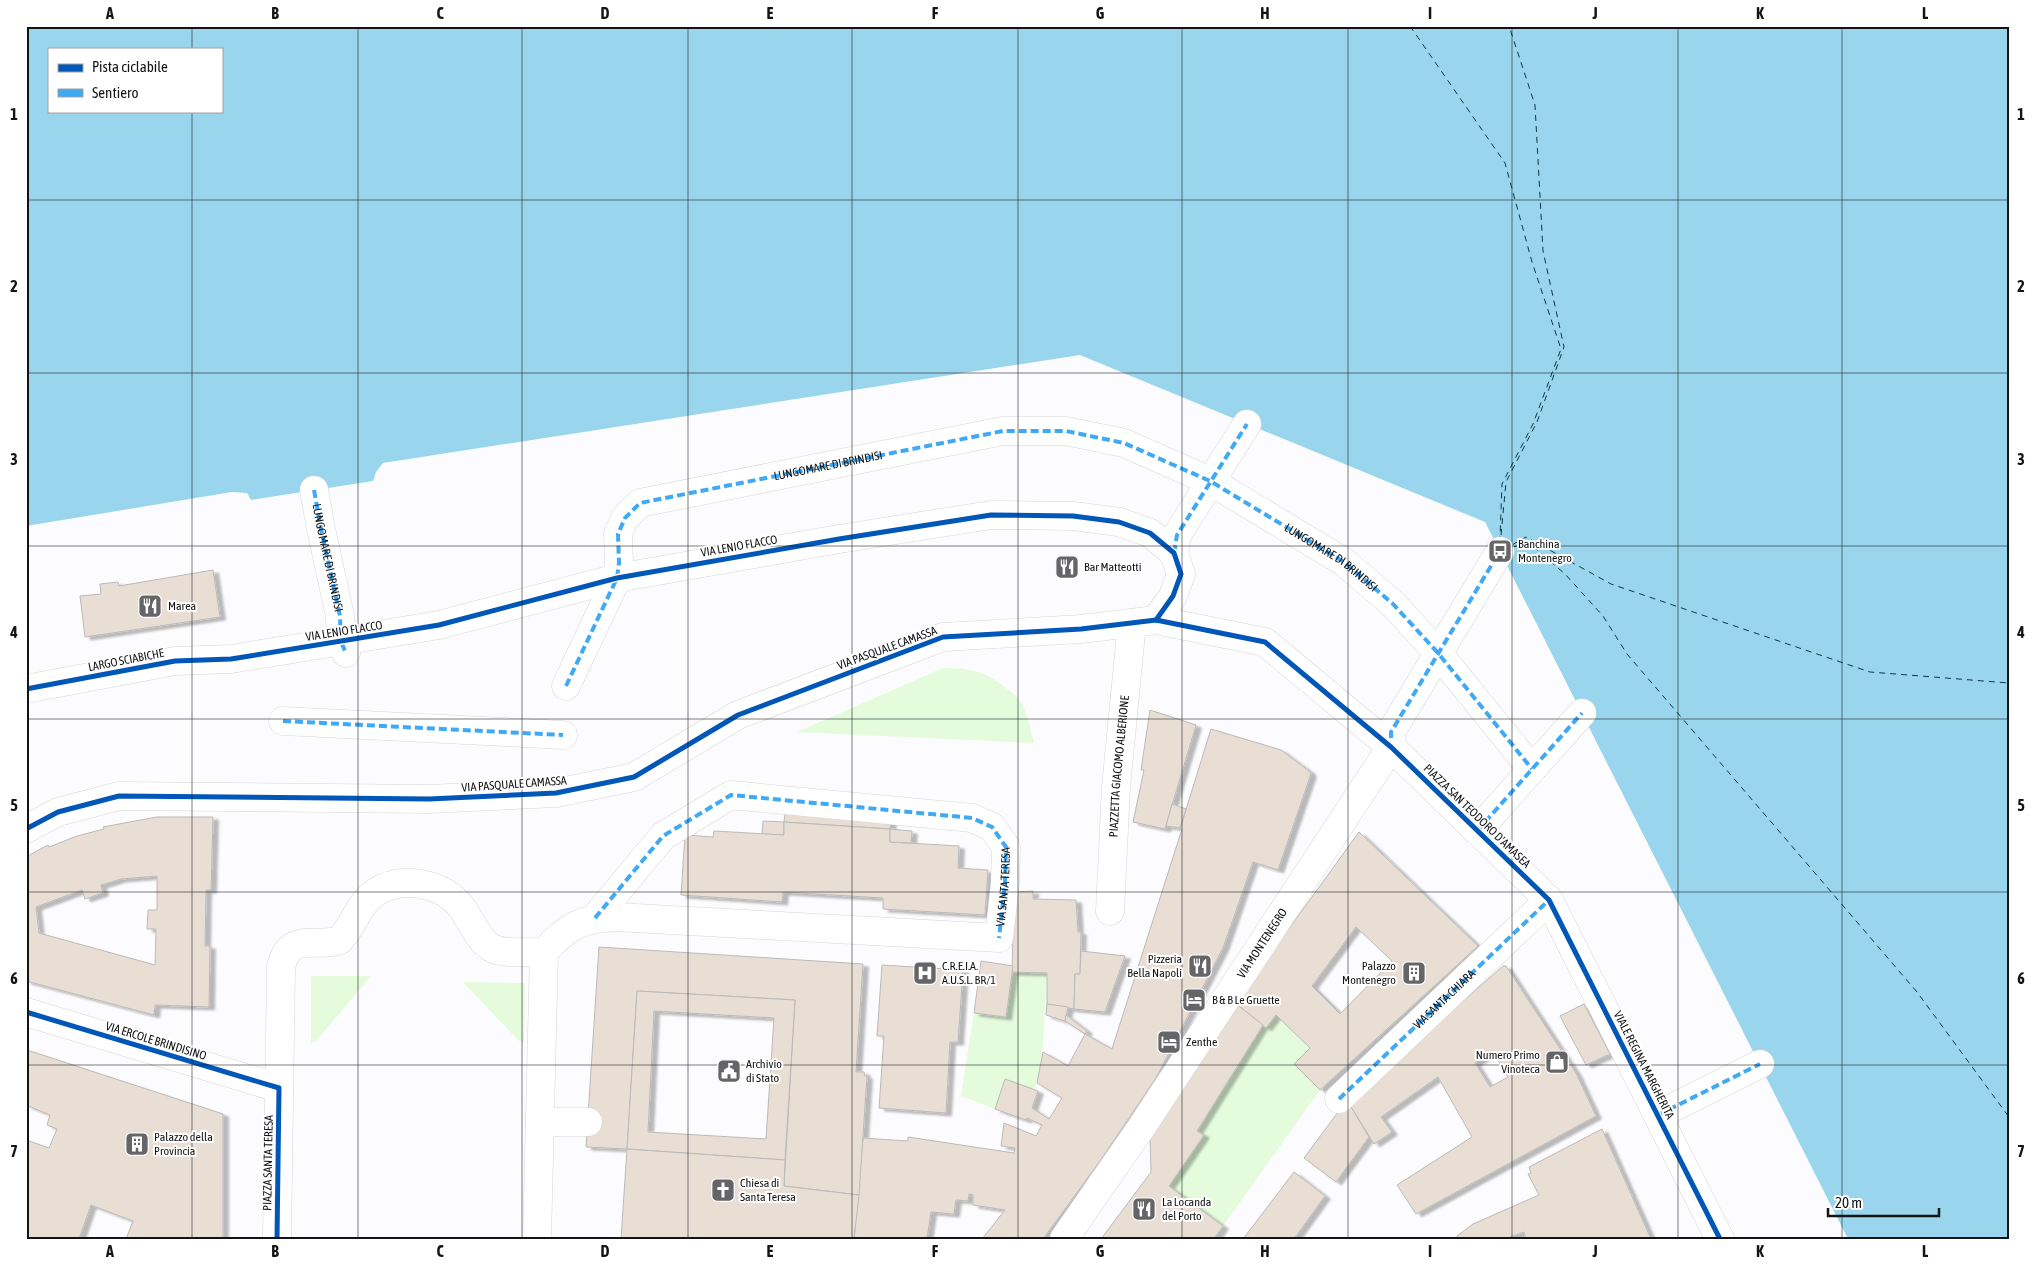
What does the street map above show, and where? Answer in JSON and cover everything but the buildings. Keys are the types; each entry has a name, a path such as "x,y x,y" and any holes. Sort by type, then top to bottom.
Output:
{"street":[{"path":"1144,621 1173,596 1181,574 1174,553 1177,535 1247,424"},
{"name":"LUNGOMARE DI BRINDISI","path":"566,686 617,578 619,562 618,534 625,518 640,503 1003,431 1066,431 1124,444 1210,482 1344,562 1393,604 1438,653 1532,769"},
{"name":"LUNGOMARE DI BRINDISI","path":"314,490 340,616 343,647"},
{"name":"VIA LENIO FLACCO","path":"231,660 343,647 439,625 617,578 839,538 991,515 1073,516 1119,522 1150,532 1174,553"},
{"path":"1391,742 1391,732 1500,551"},
{"name":"VIA PASQUALE CAMASSA","path":"26,829 58,812 119,796 429,799 556,793 634,777 738,715 943,637 1081,628 1144,621 1265,642 1391,742"},
{"name":"PIAZZETTA GIACOMO ALBERIONE","path":"1110,911 1116,786 1144,621"},
{"name":"LARGO SCIABICHE","path":"26,689 175,661 231,660"},
{"path":"1477,831 1582,713"},
{"path":"283,721 563,735"},
{"name":"PIAZZA SAN TEODORO D'AMASEA","path":"1391,742 1477,831 1549,900"},
{"name":"VIA MONTENEGRO","path":"1064,1239 1152,1111 1391,742"},
{"name":"VIA SANTA TERESA","path":"544,952 569,928 596,918 616,916 999,938 1005,884 1006,847 992,827 972,818 731,795 663,836 596,918"},
{"name":"PIAZZA SANTA TERESA","path":"277,1239 281,967 283,959 296,944 340,940 364,903 377,892 393,885 410,883 429,885 445,892 460,905 481,937 493,949 544,952"},
{"name":"VIA SANTA CHIARA","path":"1339,1099 1549,900"},
{"name":"VIALE REGINA MARGHERITA","path":"1549,900 1720,1239"},
{"path":"537,1239 544,952"},
{"name":"VIA ERCOLE BRINDISINO","path":"26,1012 279,1088"},
{"path":"1658,1115 1760,1064"},
{"path":"540,1122 588,1122"}],"green space":[{"path":"943,668 970,670 985,674 1015,695 1024,709 1034,743 797,732"},
{"path":"1012,972 1047,973 1042,1061 1035,1090 1005,1079 995,1109 961,1096 974,1013 1006,1017"},
{"path":"371,976 316,1041 311,1043 311,977"},
{"path":"463,982 524,983 524,1043 518,1040"},
{"path":"1276,1015 1310,1048 1294,1064 1320,1090 1223,1226 1169,1186 1204,1135 1197,1131 1263,1025"}],"water":[{"path":"26,26 2009,26 2009,1239 1848,1239 1485,522 1080,355 383,463 376,472 373,481 251,500 247,493 232,492 26,526"}],"ferry route":[{"path":"1410,26 1505,163 1532,262 1561,349 1533,424 1502,484 1500,538"},
{"path":"1501,535 1506,482 1537,422 1564,347 1543,251 1535,105 1509,26"},
{"path":"1512,545 1526,537 1611,584 1870,672 2009,683"},
{"path":"1513,547 1529,543 1565,574 1603,616 1627,654 1917,992 2009,1117"}],"marked path":[{"path":"1174,553 1177,535 1247,424"},
{"path":"566,686 617,578 619,563 618,534 625,518 640,503 1003,431 1066,431 1124,443 1210,481 1344,562 1393,604 1438,653 1532,769"},
{"path":"314,490 340,616 341,642 346,653"},
{"path":"1391,738 1391,732 1500,551"},
{"path":"1477,831 1582,713"},
{"path":"283,721 563,735"},
{"path":"595,918 663,836 731,795 972,818 992,827 1006,847 1005,884 999,938"},
{"path":"1339,1099 1549,900"},
{"path":"1658,1115 1760,1064"}],"cycle path":[{"path":"26,689 175,661 231,659 439,625 617,578 839,539 991,515 1073,516 1119,522 1150,533 1174,553 1181,574 1173,596 1156,620"},
{"path":"26,829 58,812 119,796 429,799 556,793 634,777 738,715 943,637 1081,629 1156,620 1265,642 1391,747 1549,900 1720,1239"},
{"path":"26,1012 279,1088 277,1239"}],"place":[{"name":"Banchina Montenegro","path":"1500,551"},
{"name":"Bar Matteotti","path":"1067,567"},
{"name":"Marea","path":"150,606"},
{"name":"Pizzeria Bella Napoli","path":"1200,966"},
{"name":"C.R.E.I.A. A.U.S.L. BR/1","path":"925,973"},
{"name":"Palazzo Montenegro","path":"1414,973"},
{"name":"B & B Le Gruette","path":"1194,1000"},
{"name":"Zenthe","path":"1169,1042"},
{"name":"Numero Primo Vinoteca","path":"1557,1062"},
{"name":"Archivio di Stato","path":"729,1071"},
{"name":"Palazzo della Provincia","path":"137,1144"},
{"name":"Chiesa di Santa Teresa","path":"723,1190"},
{"name":"La Locanda del Porto","path":"1144,1209"}]}
